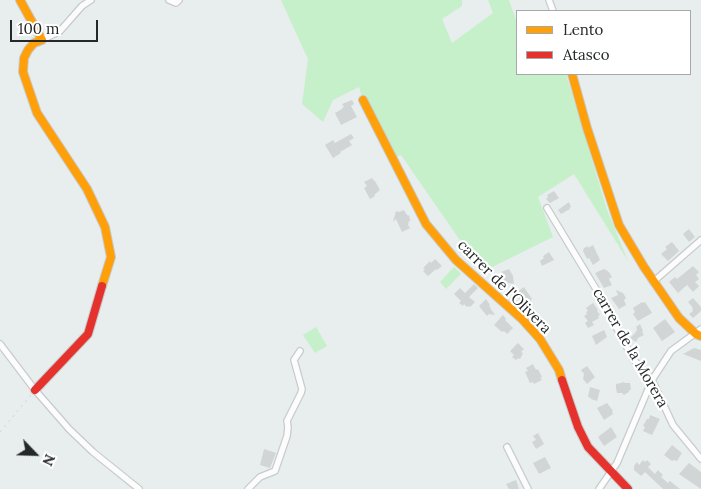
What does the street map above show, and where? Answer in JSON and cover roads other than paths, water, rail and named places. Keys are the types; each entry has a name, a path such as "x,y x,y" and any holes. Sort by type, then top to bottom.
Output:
{"street":[{"path":"20,0 42,40"},
{"path":"34,390 88,334 111,257 105,226 87,189 37,113 23,72 24,58 34,43 60,31 82,6 91,0"},
{"path":"169,0 176,3 179,0"},
{"path":"572,75 587,128 619,225 644,267 679,318 699,333 671,351 652,380 617,463 599,489"},
{"name":"carrer de l'Olivera","path":"362,100 426,224 456,260 522,319 540,339 559,370 578,427 588,447 628,489"},
{"name":"carrer de la Morera","path":"547,208 596,289 633,359 652,380 673,425 701,459"},
{"path":"654,282 701,240"},
{"path":"0,344 34,390 80,440 138,489"},
{"path":"248,489 260,477 275,471 287,436 287,420 302,389 294,360 300,351"},
{"path":"507,447 528,489"}]}
